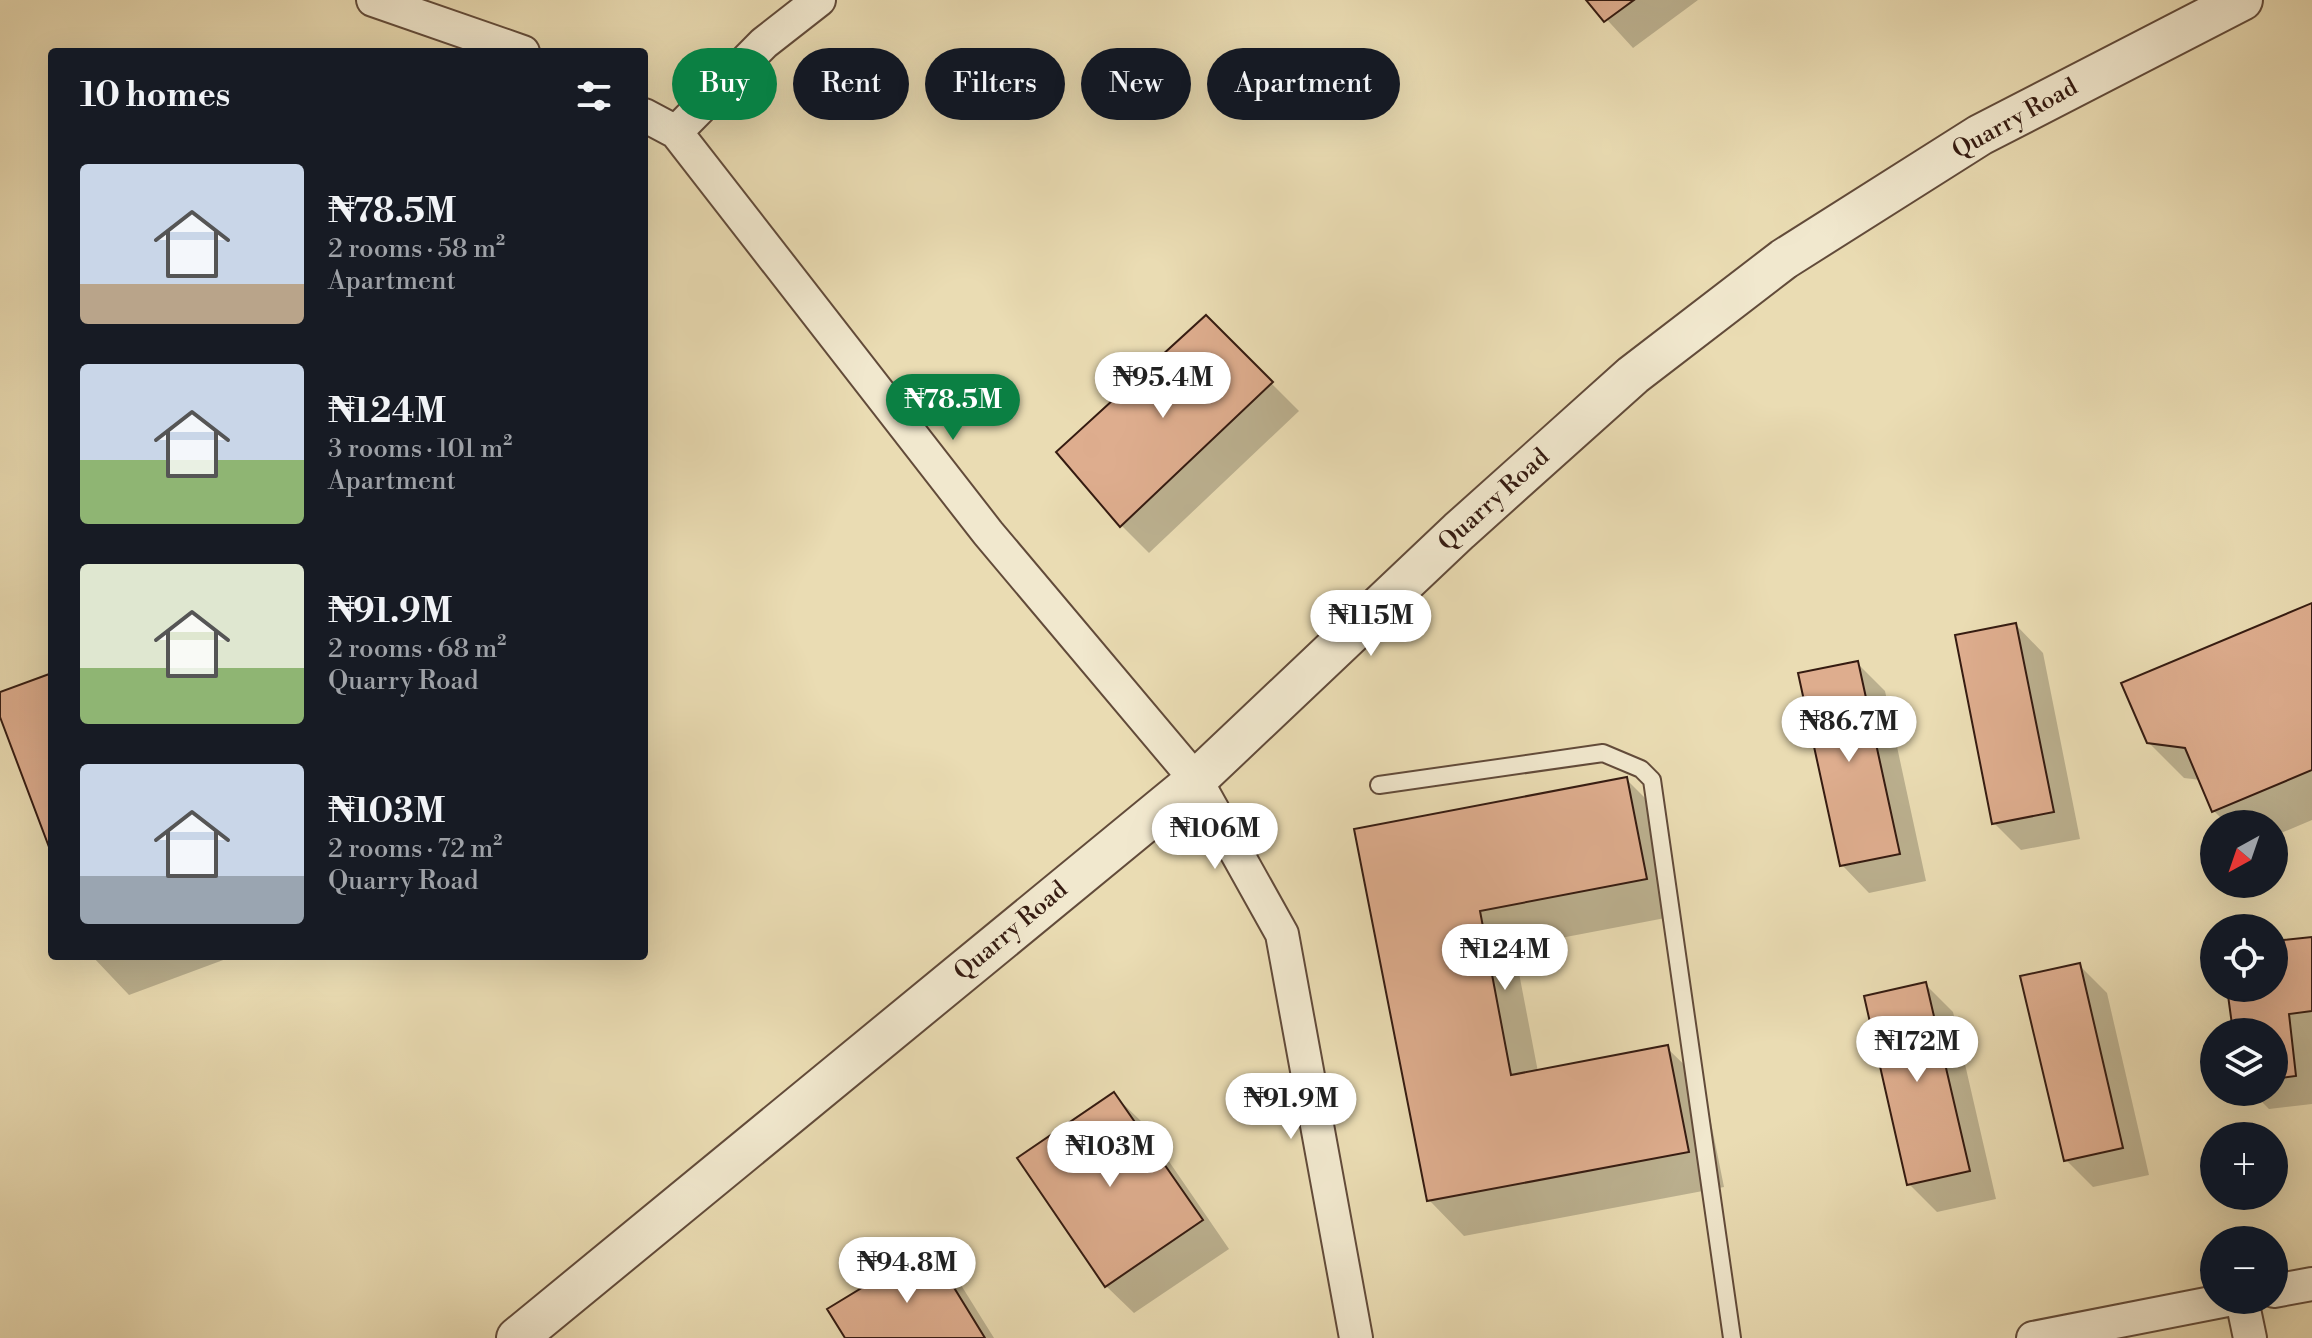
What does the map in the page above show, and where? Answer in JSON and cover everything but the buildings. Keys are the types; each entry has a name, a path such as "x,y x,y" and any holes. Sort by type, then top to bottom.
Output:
{"street":[{"path":"373,0 511,48"},
{"path":"676,132 764,43 819,0"},
{"name":"Quarry Road","path":"517,1338 1196,780 1459,531 1633,375 1784,259 1980,135 2242,0"},
{"path":"648,117 676,132 988,533 1196,780 1282,934 1356,1338"},
{"path":"2288,1288 2312,1284"},
{"path":"2033,1338 2200,1305"},
{"path":"2245,1314 2250,1338"}],"lane":[{"path":"1379,785 1603,753 1641,769 1652,780 1732,1338"}]}
